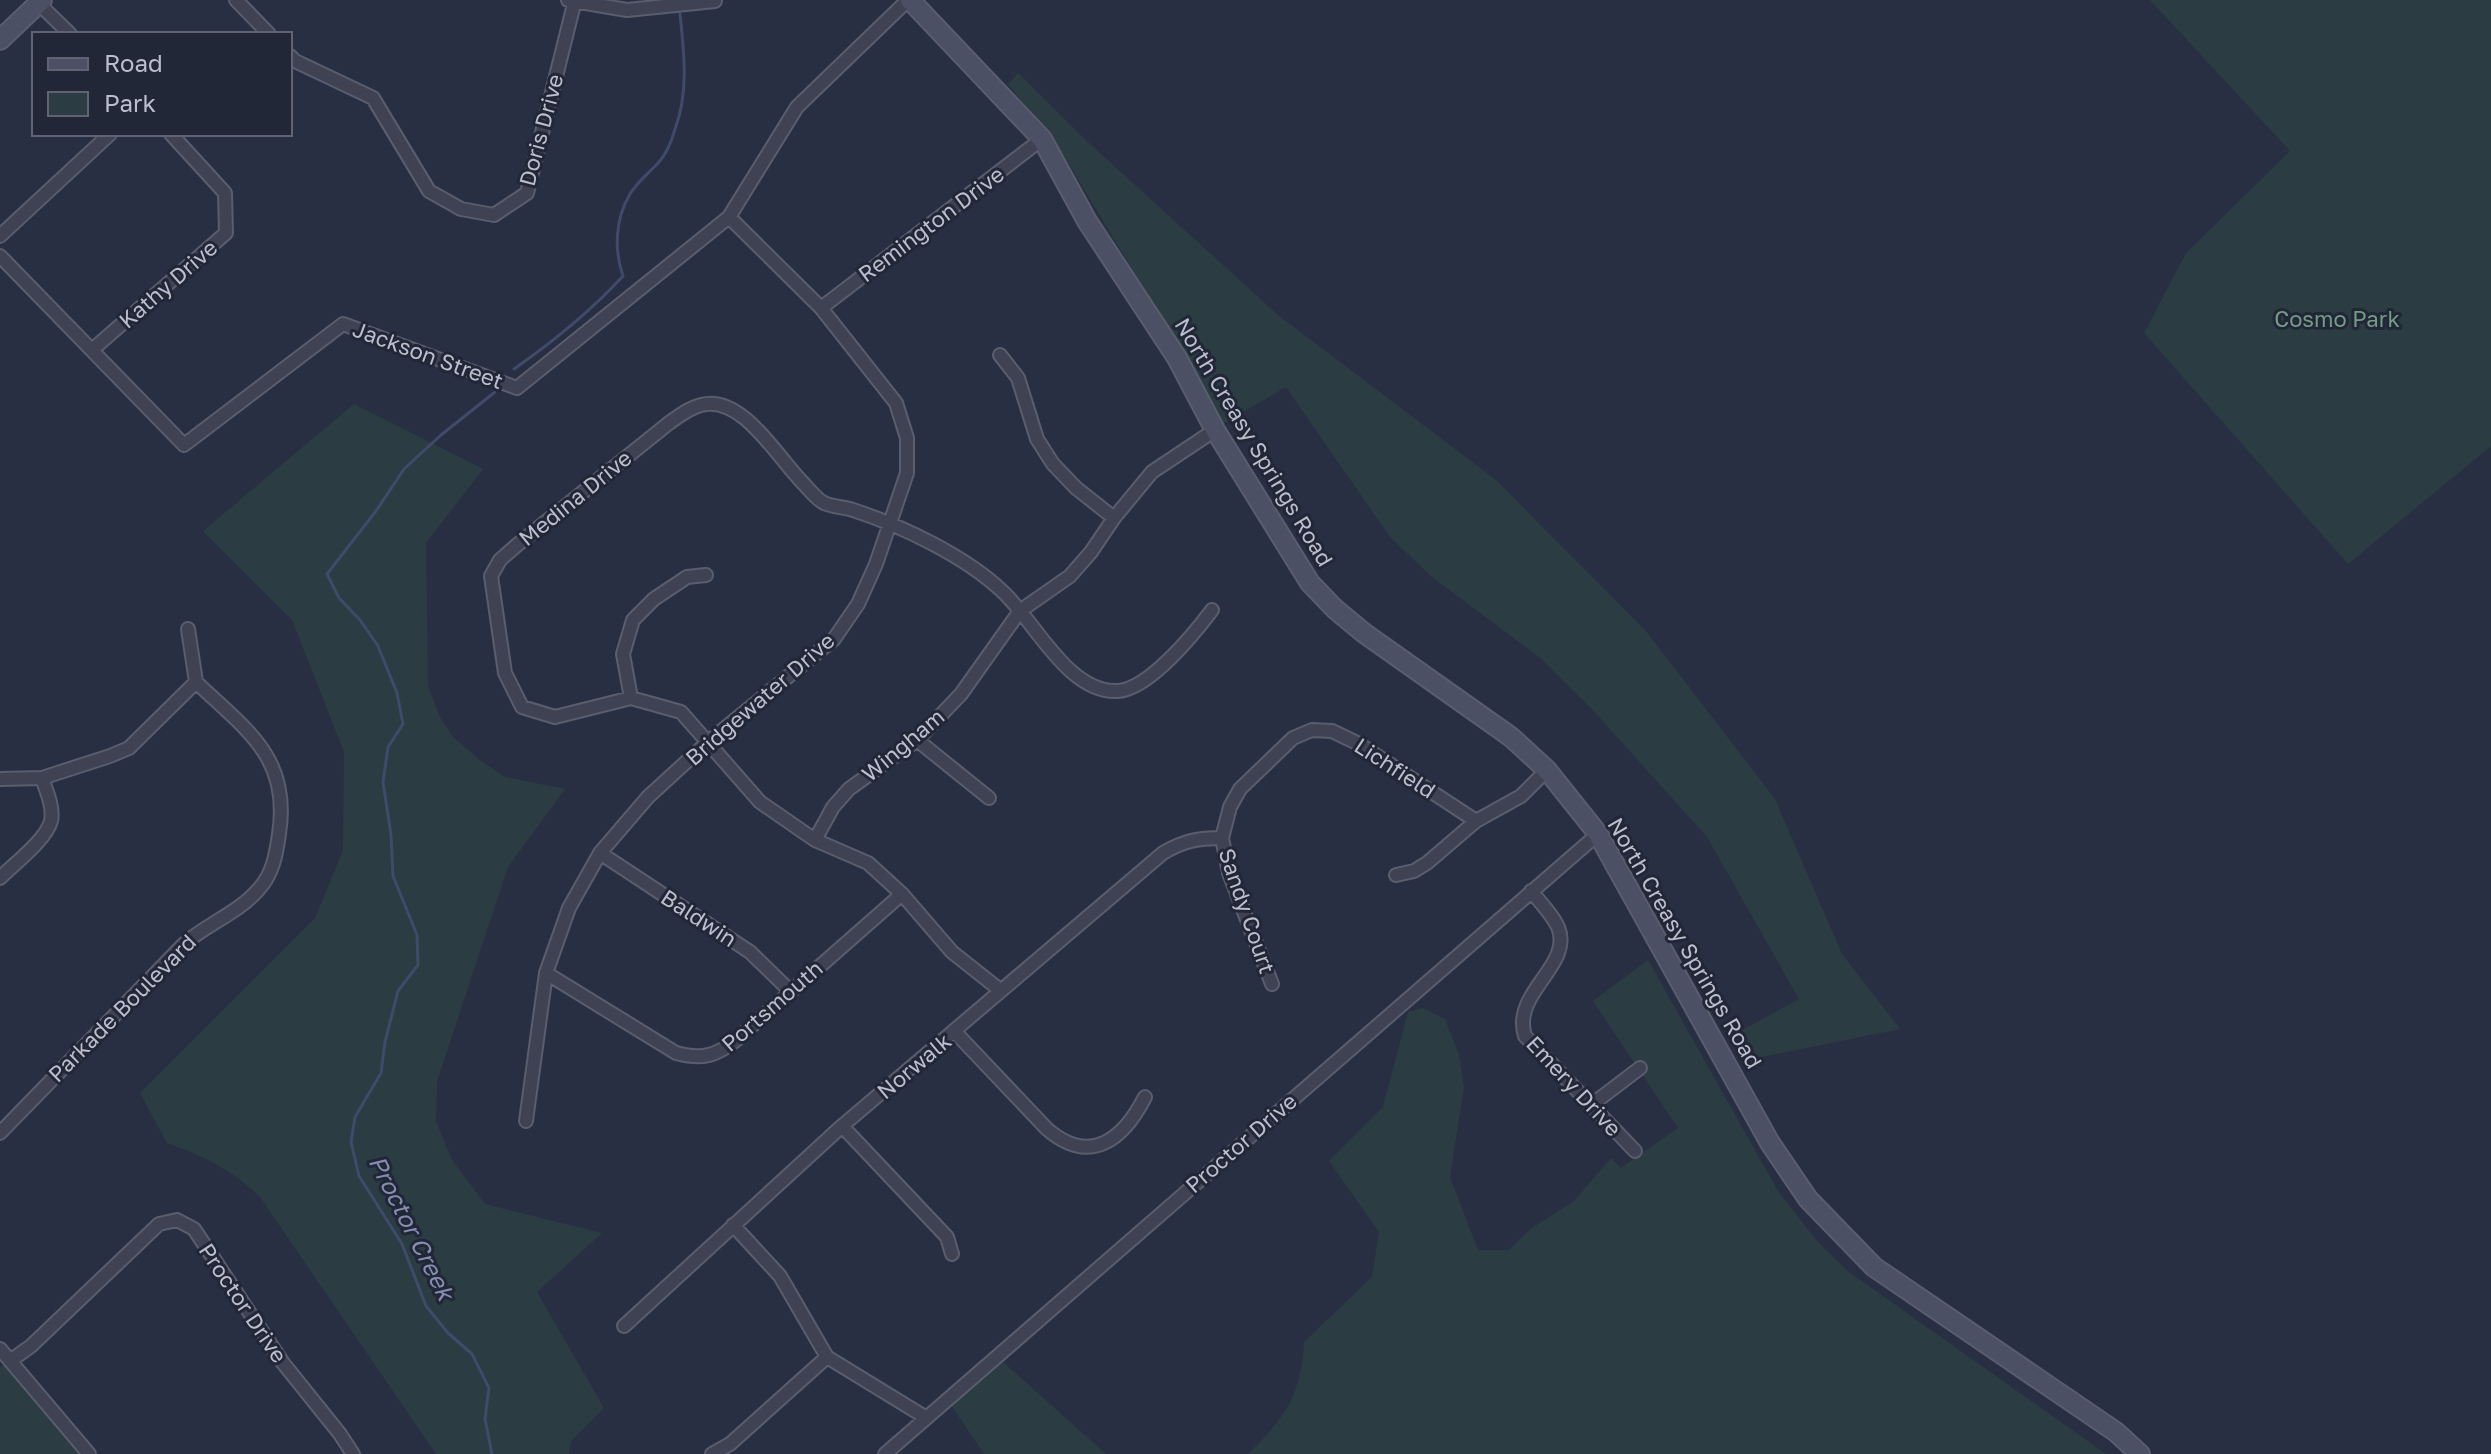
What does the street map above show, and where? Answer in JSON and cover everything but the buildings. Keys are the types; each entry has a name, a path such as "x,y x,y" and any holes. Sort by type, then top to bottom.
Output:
{"street":[{"path":"236,0 267,32"},
{"path":"572,0 627,10 715,1"},
{"name":"Doris Drive","path":"292,58 373,98 429,191 461,209 494,215 527,193 572,0"},
{"name":"North Creasy Springs Road","path":"909,0 1042,139 1087,221 1177,358 1215,430 1310,583 1335,609 1511,737 1547,770 1598,834 1770,1143 1808,1199 1874,1267 2116,1432 2140,1454"},
{"name":"Jackson Street","path":"0,256 184,445 343,324 517,388 729,217 797,107 909,0"},
{"path":"0,40 38,1 68,32"},
{"path":"0,236 108,136"},
{"name":"Kathy Drive","path":"92,350 226,233 225,193 173,136"},
{"name":"Remington Drive","path":"821,308 1042,139"},
{"name":"Bridgewater Drive","path":"526,1121 546,973 569,908 600,853 648,797 708,742 834,639 858,604 907,473 907,438 896,403 821,308 729,217"},
{"path":"1000,355 1018,378 1037,439 1053,464 1076,488 1114,518"},
{"name":"Medina Drive","path":"631,698 555,717 522,707 505,673 491,576 500,560 688,410 702,404 725,406 752,424 790,470 822,502 890,524"},
{"name":"Wingham","path":"815,840 833,807 849,789 917,740 961,694 1020,611 1070,576 1152,472 1215,430"},
{"path":"890,524 974,569 1003,591 1083,683 1118,691 1135,687 1185,646 1212,610"},
{"path":"706,575 687,577 654,599 633,620 623,654 631,698 681,712 760,802 815,840 868,863 902,894 952,952 1000,990"},
{"path":"0,779 42,778 129,748 196,682 188,629"},
{"name":"Parkade Boulevard","path":"0,1133 184,944 199,930 257,892 275,861 282,798 278,777 269,758 253,737 196,682"},
{"name":"Lichfield","path":"1222,838 1230,807 1250,776 1293,738 1312,730 1332,731 1359,744 1476,821"},
{"path":"917,740 989,798"},
{"path":"1396,875 1414,871 1427,863 1476,821 1521,796 1547,770"},
{"path":"0,878 43,837 51,821 50,803 42,778"},
{"name":"Proctor Drive","path":"885,1454 1598,834"},
{"name":"Norwalk","path":"624,1326 842,1126 1163,853 1180,843 1198,838 1222,838"},
{"name":"Sandy Court","path":"1222,838 1229,873 1272,984"},
{"name":"Baldwin","path":"600,853 750,952 790,991"},
{"name":"Emery Drive","path":"1531,891 1556,923 1561,942 1558,954 1522,1014 1522,1026 1533,1047 1635,1151"},
{"name":"Portsmouth","path":"546,973 676,1053 693,1058 720,1053 902,894"},
{"path":"955,1032 1047,1129 1062,1141 1078,1147 1108,1141 1134,1118 1145,1097"},
{"path":"1590,1106 1640,1068"},
{"path":"842,1126 947,1237 952,1254"},
{"name":"Proctor Drive","path":"10,1361 31,1346 159,1224 177,1220 194,1229 283,1363 353,1454"},
{"path":"733,1225 780,1276 827,1357 925,1417"},
{"path":"0,1349 89,1454"},
{"path":"712,1454 730,1444 827,1357"}],"green space":[{"name":"Cosmo Park","path":"2150,0 2491,0 2491,446 2348,564 2144,333 2186,253 2290,151"},
{"path":"1018,73 1090,144 1278,315 1496,480 1646,631 1775,799 1842,954 1900,1029 1752,1059 1737,1033 1799,999 1707,837 1591,708 1539,657 1432,577 1390,537 1286,387 1224,423 1063,154 1008,84"},
{"path":"354,404 483,469 426,543 428,686 440,717 453,737 481,761 505,777 565,789 508,867 437,1081 436,1121 452,1160 485,1204 602,1233 537,1292 604,1408 571,1441 569,1454 436,1454 260,1197 217,1165 167,1143 140,1093 315,918 343,850 344,752 292,620 203,531"},
{"path":"1648,960 1778,1191 1817,1241 1849,1272 2106,1454 1248,1454 1272,1429 1289,1404 1300,1376 1304,1342 1372,1277 1379,1232 1329,1161 1383,1107 1408,1012 1423,1008 1445,1019 1459,1055 1464,1087 1450,1177 1478,1250 1509,1250 1529,1230 1574,1201 1611,1158 1621,1168 1678,1128 1593,1001"},
{"path":"1002,1361 1106,1454 984,1454 951,1405"},
{"path":"4,1365 82,1454 0,1454 0,1367"}],"waterway":[{"name":"Proctor Creek","path":"514,369 571,326 623,276 617,245 621,214 633,189 664,155 679,115 684,72 680,14"},
{"name":"Proctor Creek","path":"492,1454 485,1419 489,1388 472,1354 448,1333 426,1306 402,1244 359,1176 351,1142 355,1117 381,1073 398,991 418,965 417,935 393,876 383,782 388,747 403,724 397,693 378,646 360,620 339,598 327,574 404,469 495,392"}]}
